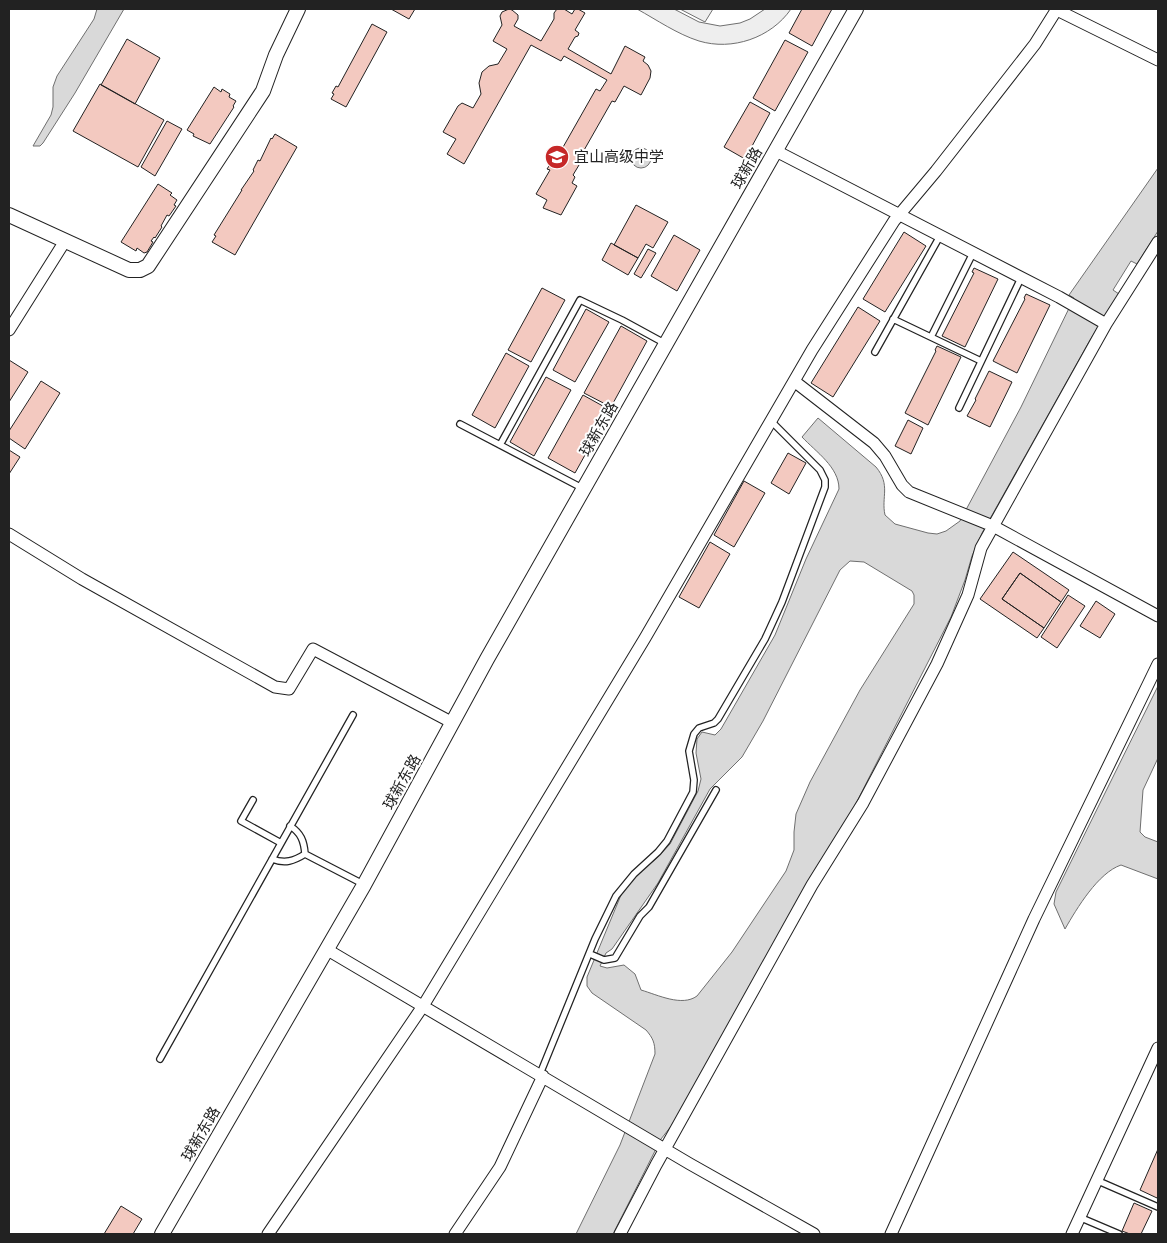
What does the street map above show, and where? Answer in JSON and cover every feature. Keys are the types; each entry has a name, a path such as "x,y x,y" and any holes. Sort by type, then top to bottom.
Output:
{"street":[{"path":"9,215 129,270 140,270 152,263 263,91 276,55 298,9"},
{"name":"球新路","path":"666,344 856,9"},
{"path":"268,1234 423,1006 646,638 812,350 899,215 1029,52 1056,9 1158,60"},
{"path":"776,151 1059,297 1104,323"},
{"path":"9,330 65,241"},
{"path":"620,1234 664,1147 812,885 863,803 937,664 968,595 981,548 991,525 1104,323 1158,242"},
{"name":"球新东路","path":"162,1234 364,884 666,344"},
{"path":"794,382 874,443 885,456 905,489 914,495 991,525 1158,616"},
{"path":"9,534 82,580 275,687 289,689 313,649 453,723"},
{"path":"891,1234 1034,919 1158,664"},
{"path":"326,949 814,1234"},
{"path":"1072,1234 1158,1048"},
{"path":"455,1234 500,1166 541,1075"}],"lane":[{"path":"875,352 940,236"},
{"path":"931,337 973,253"},
{"path":"959,408 1021,278"},
{"path":"500,445 580,300 666,344"},
{"path":"894,319 981,361"},
{"path":"541,1075 593,955 599,932 616,896 634,874 667,842 693,792 694,780 689,751 694,734 699,728 714,723 718,719 765,639 782,602 825,487 825,480 820,470 771,421"},
{"path":"460,424 584,489"},
{"path":"160,1059 353,715"},
{"path":"593,955 604,960 615,958 640,916 649,907 716,790"},
{"path":"253,800 241,821 281,843"},
{"path":"290,826 296,830 302,839 305,854"},
{"path":"305,854 364,884"},
{"path":"272,859 291,861 305,854"},
{"path":"1096,1180 1158,1207"},
{"path":"1079,1217 1119,1234"}],"shaded area":[{"path":"97,9 124,9 75,93 43,143 40,146 33,146 51,115 53,87 57,76 94,19"},
{"path":"637,9 674,9 699,22 720,26 740,23 765,9 791,9 773,28 762,35 737,43 712,44 675,31"},
{"path":"680,9 713,9 705,22"},
{"path":"641,148 648,151 651,158 648,165 641,168 634,165 631,158 634,151"},
{"path":"1158,168 1158,231 1137,264 1131,261 1113,290 1119,294 1090,340 982,533 951,617 850,815 814,871 672,1125 661,1139 613,1234 576,1234 620,1145 655,1054 653,1041 646,1030 592,993 587,986 587,977 621,895 634,877 670,844 698,791 701,779 696,753 697,739 702,732 715,735 721,729 775,635 806,559 839,489 838,481 831,467 802,437 818,418 881,473 884,485 885,515 895,524 928,533 937,534 946,531 960,521 1021,407 1074,298 1069,295","holes":["850,561 864,562 912,591 914,604 860,690 810,782 796,814 794,850 786,871 732,952 697,996 691,999 677,1000 641,990 635,974 624,965 607,968 600,966 606,953 612,949 658,883 710,789 742,757 763,721 840,570"]},
{"path":"1158,686 1158,758 1143,790 1140,832 1145,837 1158,842 1158,879 1121,865 1112,869 1096,883 1065,929 1054,904 1056,892"}],"building":[{"path":"391,9 415,9 409,19"},
{"path":"509,9 518,15 514,26 541,41 554,19 554,13 557,9 564,9 572,14 575,9 578,9 585,13 575,30 579,33 578,36 575,37 568,49 611,74 625,46 645,57 643,61 651,71 650,78 641,95 624,86 615,102 612,101 579,159 582,160 573,175 575,177 572,183 577,186 561,215 543,208 547,200 536,194 550,170 547,169 551,163 558,167 563,158 558,156 596,89 600,91 607,80 564,56 561,61 531,45 464,164 447,154 456,139 443,132 458,106 462,103 473,108 481,94 479,83 482,72 489,66 498,64 507,49 493,41 502,25 500,16 502,12"},
{"path":"802,9 832,9 812,46 789,33"},
{"path":"372,24 387,32 346,107 331,99 334,94 332,93 336,86 338,87"},
{"path":"127,39 160,58 135,104 101,85"},
{"path":"785,40 808,52 775,111 753,98"},
{"path":"100,84 164,120 138,167 73,131"},
{"path":"214,87 221,92 222,89 230,94 229,97 236,101 210,144 193,136 194,134 187,130"},
{"path":"750,102 770,113 745,159 724,147"},
{"path":"167,121 182,129 155,176 141,167"},
{"path":"275,134 297,147 235,255 212,242 216,236 214,235"},
{"path":"158,184 172,193 170,195 177,200 174,205 176,206 169,216 167,215 162,227 151,241 153,242 147,252 144,253 137,248 136,251 121,242"},
{"path":"636,205 668,222 653,248 646,244 638,258 614,245"},
{"path":"904,232 926,246 885,312 863,299"},
{"path":"674,235 700,250 677,291 651,276"},
{"path":"611,243 638,258 628,275 602,260"},
{"path":"648,249 656,253 641,278 634,274"},
{"path":"974,268 998,279 965,347 942,336 974,273 972,272"},
{"path":"542,288 565,300 531,362 508,350"},
{"path":"1026,294 1050,305 1017,373 993,361"},
{"path":"858,307 880,321 833,397 811,383"},
{"path":"586,309 609,322 575,382 553,370"},
{"path":"621,326 647,341 611,407 584,393"},
{"path":"937,346 961,357 928,425 905,413"},
{"path":"506,353 529,366 495,428 472,415"},
{"path":"9,360 28,372 9,402"},
{"path":"989,371 1012,382 990,427 967,416"},
{"path":"546,377 571,390 534,456 510,442"},
{"path":"41,381 60,393 25,449 9,438 9,431"},
{"path":"583,395 610,410 575,473 548,458"},
{"path":"908,420 923,428 911,454 895,446"},
{"path":"9,450 20,457 9,474"},
{"path":"788,453 806,463 789,494 771,483"},
{"path":"744,481 765,493 734,547 714,535"},
{"path":"710,542 730,554 699,608 679,597"},
{"path":"1013,552 1069,590 1061,602 1020,573 1002,599 1044,628 1037,638 980,599"},
{"path":"1020,573 1061,602 1044,628 1002,599"},
{"path":"1068,595 1085,606 1057,648 1041,637"},
{"path":"1096,601 1115,614 1100,638 1080,626"},
{"path":"1158,1149 1158,1195 1157,1198 1140,1190"},
{"path":"1134,1203 1152,1211 1141,1234 1130,1234 1122,1231"},
{"path":"121,1206 142,1219 133,1234 104,1234"}],"place":[{"name":"宜山高级中学","path":"557,157"}]}
